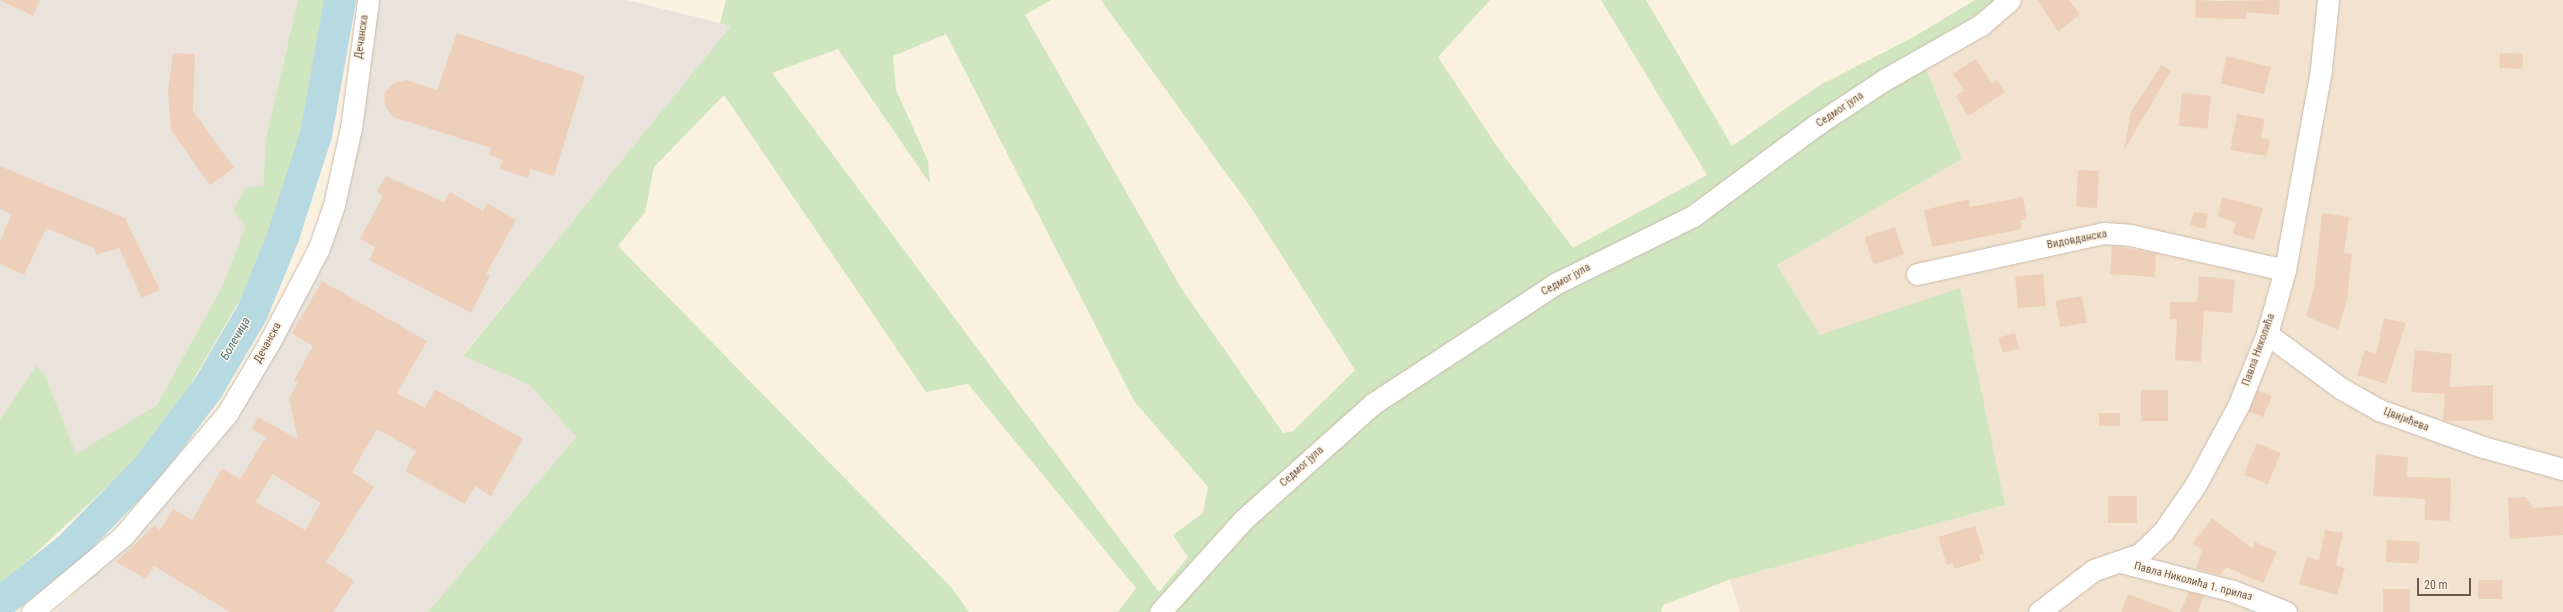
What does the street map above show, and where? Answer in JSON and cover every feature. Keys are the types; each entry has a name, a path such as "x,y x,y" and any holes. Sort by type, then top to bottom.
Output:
{"street":[{"name":"Дечанска","path":"32,612 123,536 227,414 269,343 319,248 334,205 350,128 368,0"},
{"name":"Седмог јула","path":"1160,612 1243,520 1374,403 1557,283 1693,216 1816,125 1884,80 1981,24 2010,0"},
{"name":"Павла Николића","path":"2039,612 2074,582 2107,564 2121,562 2149,547 2186,501 2239,404 2267,334 2285,270 2321,69 2328,0"},
{"name":"Видовданска","path":"1917,274 2104,233 2130,235 2285,270"},
{"name":"Цвијићева","path":"2267,334 2342,389 2378,410 2483,447 2563,469"},
{"name":"Павла Николића 1. прилаз","path":"2121,562 2261,606 2286,612"}],"shaded area":[{"path":"0,0 298,0 266,138 263,186 223,285 157,405 76,455 44,373 0,420"},
{"path":"379,0 627,0 732,26 463,355 530,385 576,437 428,612 55,612 127,544 230,419 322,249 353,128"},
{"path":"1998,0 2563,0 2563,612 1740,612 1730,579 2005,505 1960,289 1820,335 1777,265 1962,159 1919,51"}],"green space":[{"path":"298,0 329,0 311,98 279,218 251,281 172,416 133,463 0,586 0,420 36,366 44,373 76,454 157,405 223,285 246,226 233,211 246,187 263,186 266,138"},
{"path":"726,0 1051,0 1025,15 1181,288 1283,433 1293,431 1355,370 1252,209 1101,0 1490,0 1438,57 1498,148 1573,248 1707,175 1601,0 1646,0 1732,146 1820,85 1912,38 1975,0 1998,0 1919,51 1962,159 1777,265 1820,335 1960,288 2005,505 1731,579 1663,605 1661,612 1118,612 1136,588 968,384 926,392 724,95 654,167 645,212 618,246 951,587 969,612 428,612 576,437 530,385 463,356 731,26 720,23","holes":["946,34 1134,401 1208,487 1203,513 1173,535 1188,557 1159,592 772,73 838,49 930,184 928,161 896,90 893,56"]}],"building":[{"path":"0,0 40,0 33,16"},
{"path":"2038,0 2069,0 2080,14 2058,32"},
{"path":"2196,0 2280,0 2279,15 2246,12 2246,19 2195,18"},
{"path":"457,33 585,76 554,176 531,169 528,178 500,169 503,160 489,155 491,148 393,117 385,106 384,93 394,83 406,80 437,90"},
{"path":"173,53 195,54 193,111 234,168 210,185 171,130 168,92"},
{"path":"2500,53 2523,54 2522,69 2499,68"},
{"path":"2227,56 2271,67 2264,94 2220,83"},
{"path":"1976,59 1992,83 1997,80 2005,92 1968,116 1956,96 1964,90 1953,74"},
{"path":"2161,65 2171,71 2124,150 2131,112"},
{"path":"2182,93 2211,96 2207,129 2179,126"},
{"path":"2237,114 2265,119 2261,138 2270,139 2267,156 2230,150"},
{"path":"0,166 125,218 160,290 142,298 119,248 96,255 94,248 46,228 24,275 0,264 0,241 12,214 0,209"},
{"path":"2078,170 2099,171 2097,208 2076,207"},
{"path":"386,176 444,202 450,192 483,211 487,203 516,220 486,274 490,276 471,313 369,260 375,247 360,239 383,196 377,192"},
{"path":"2023,197 2027,219 2020,221 2022,229 1932,247 1924,210 1969,199 1970,207"},
{"path":"2222,197 2263,208 2254,240 2233,234 2236,222 2218,217"},
{"path":"2194,212 2208,214 2205,229 2190,225"},
{"path":"2322,213 2349,217 2344,253 2352,254 2347,300 2338,330 2306,316 2314,288"},
{"path":"1895,227 1904,255 1874,264 1865,237"},
{"path":"2112,246 2156,253 2155,277 2110,274"},
{"path":"2043,274 2046,306 2018,308 2015,276"},
{"path":"2199,276 2235,280 2232,313 2204,311 2201,362 2175,360 2177,319 2170,319 2170,302 2197,302"},
{"path":"322,281 427,341 397,393 425,408 435,389 523,439 491,496 475,486 465,504 405,471 416,451 377,429 352,472 374,487 326,562 354,581 333,612 230,612 154,566 146,579 116,562 154,526 160,530 173,509 192,520 222,468 240,479 266,437 252,429 258,417 298,439 289,398 298,382 294,380 313,346 292,333","holes":["272,474 321,503 305,530 256,502"]},
{"path":"2082,296 2087,323 2060,327 2055,301"},
{"path":"2384,318 2406,323 2386,384 2357,375 2365,350 2376,354"},
{"path":"2015,333 2019,348 2003,353 1999,337"},
{"path":"2415,350 2452,354 2449,387 2493,385 2493,420 2443,420 2445,394 2411,392"},
{"path":"2141,390 2168,390 2168,421 2141,421"},
{"path":"2257,390 2272,396 2263,417 2248,411"},
{"path":"2099,413 2120,413 2120,426 2099,426"},
{"path":"2257,443 2281,453 2268,484 2244,474"},
{"path":"2376,454 2408,457 2407,477 2451,478 2450,521 2425,520 2425,499 2373,496"},
{"path":"2108,496 2137,496 2137,523 2108,523"},
{"path":"2526,497 2533,508 2563,506 2563,535 2510,539 2508,498"},
{"path":"2212,518 2253,549 2255,542 2277,552 2263,583 2226,567 2220,575 2196,569 2202,550 2193,543"},
{"path":"1975,526 1984,554 1979,555 1981,561 1954,569 1952,563 1947,565 1938,537"},
{"path":"2325,530 2343,533 2336,565 2345,568 2337,595 2299,584 2307,557 2319,560"},
{"path":"2387,540 2420,542 2419,564 2386,562"},
{"path":"2478,580 2502,580 2502,599 2478,599"},
{"path":"2383,589 2410,589 2410,612 2383,612"},
{"path":"2189,592 2204,596 2198,612 2180,612"},
{"path":"2128,594 2173,611 2173,612 2121,612"}],"waterway":[{"name":"Болечица","path":"0,603 70,548 147,469 208,388 252,313 283,237 316,135 340,0"}]}
